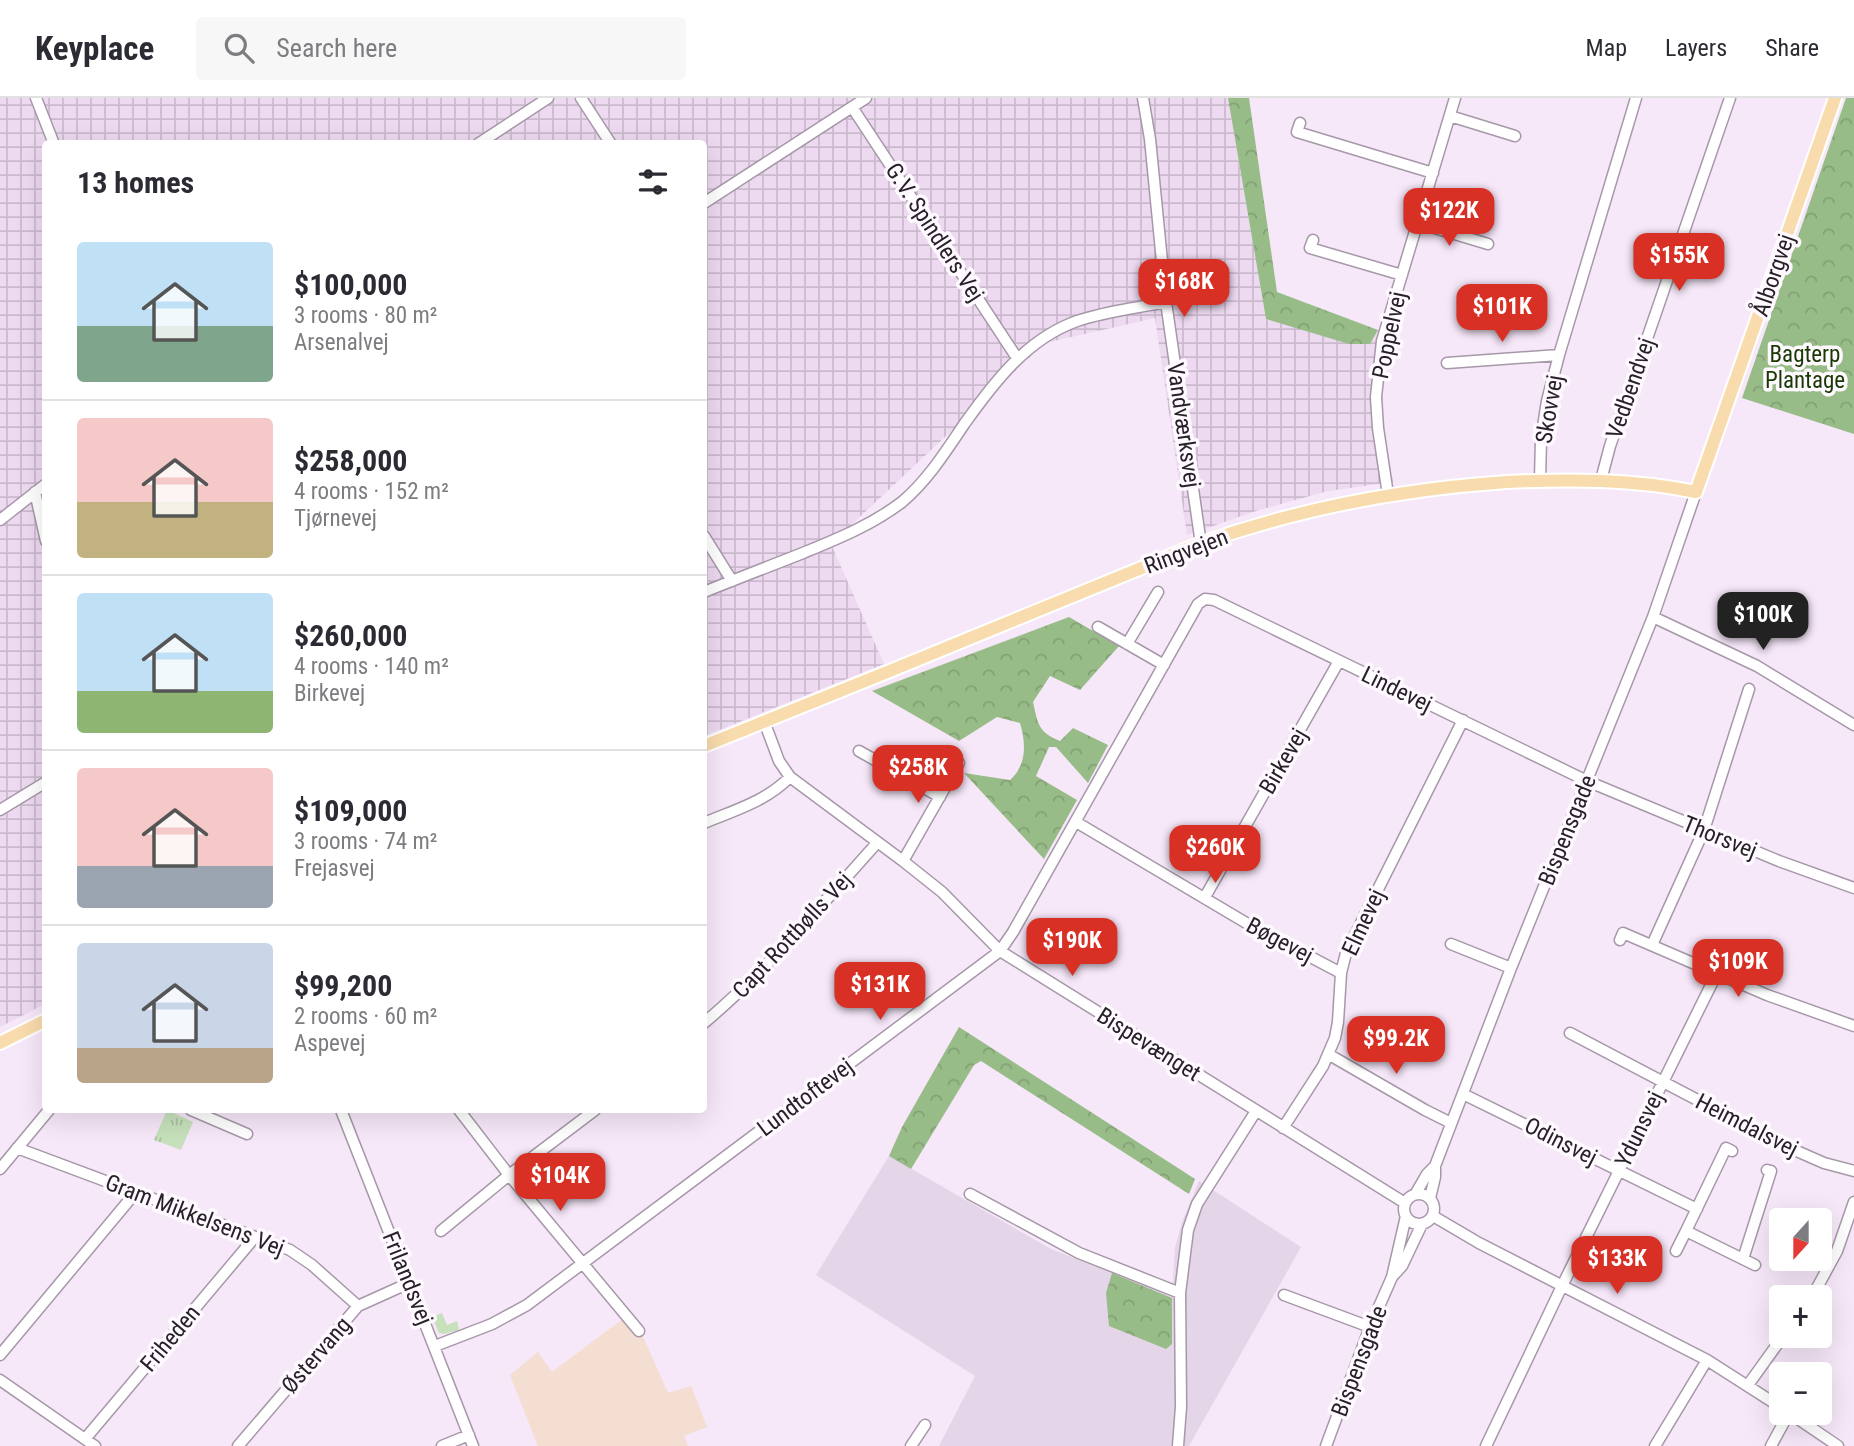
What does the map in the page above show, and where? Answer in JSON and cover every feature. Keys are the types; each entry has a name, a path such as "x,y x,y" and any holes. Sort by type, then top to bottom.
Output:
{"main road":[{"name":"Ålborgvej","path":"1696,492 1835,98"},
{"name":"Ringvejen","path":"707,745 1201,544 1266,522 1388,495 1467,485 1540,480 1601,480 1662,485 1696,492"},
{"path":"0,1043 42,1022"}],"street":[{"path":"36,98 52,140"},
{"path":"484,140 548,98"},
{"path":"581,98 608,140"},
{"path":"707,201 866,98"},
{"name":"Vandværksvej","path":"1143,98 1150,139 1166,302 1201,544"},
{"name":"Poppelvej","path":"1388,495 1376,397 1382,341 1455,98"},
{"name":"Skovvej","path":"1540,480 1541,439 1547,401 1636,98"},
{"name":"Vedbendvej","path":"1601,480 1610,446 1730,98"},
{"name":"G.V. Spindlers Vej","path":"852,107 1017,358"},
{"path":"1450,116 1515,136"},
{"path":"1300,123 1297,132 1433,173"},
{"path":"1418,223 1488,244"},
{"path":"1313,240 1310,248 1402,275"},
{"path":"707,592 845,536 884,515 904,500 930,474 990,388 1017,358 1046,337 1076,322 1108,312 1166,302"},
{"path":"1447,363 1559,355"},
{"path":"0,520 42,487"},
{"path":"35,492 42,523"},
{"name":"Bispensgade","path":"1430,1198 1435,1166 1451,1123 1653,617 1696,492"},
{"path":"707,541 732,581"},
{"path":"1127,644 1158,592"},
{"name":"Lindevej","path":"1205,599 1214,600 1587,782"},
{"name":"Lundtoftevej","path":"435,1346 492,1324 527,1305 1000,951 1198,604 1205,599"},
{"path":"1653,617 1757,666 1854,725"},
{"path":"1098,627 1164,665"},
{"name":"Birkevej","path":"1205,897 1339,661"},
{"path":"1652,945 1703,830 1749,689"},
{"name":"Elmevej","path":"1283,1128 1335,1038 1340,973 1346,953 1463,720"},
{"name":"Bispevænget","path":"764,721 779,761 790,777 942,892 1000,951 1405,1203"},
{"path":"859,751 940,797"},
{"path":"903,861 960,763"},
{"path":"707,822 774,793 790,777"},
{"name":"Thorsvej","path":"1587,782 1779,861 1854,888"},
{"path":"0,810 42,784"},
{"name":"Bøgevej","path":"1076,822 1248,923 1340,973"},
{"name":"Capt Rottbølls Vej","path":"707,1020 775,955 877,843"},
{"path":"1620,940 1623,933 1767,995 1854,1026"},
{"path":"1451,944 1511,968"},
{"name":"Ydunsvej","path":"1486,1446 1717,973"},
{"name":"Heimdalsvej","path":"1570,1033 1794,1150 1824,1163 1854,1171"},
{"path":"1328,1054 1451,1123"},
{"name":"Odinsvej","path":"1463,1094 1696,1209"},
{"path":"1178,1446 1181,1407 1180,1293 1188,1230 1197,1204 1256,1111"},
{"path":"0,1169 47,1113"},
{"path":"198,1113 247,1134"},
{"name":"Frilandsvej","path":"342,1113 473,1446"},
{"path":"461,1113 509,1175 639,1331"},
{"path":"441,1231 591,1113"},
{"name":"Gram Mikkelsens Vej","path":"18,1148 290,1250 312,1265 358,1306"},
{"path":"1676,1251 1726,1148 1732,1151"},
{"name":"Bispensgade","path":"1416,1194 1427,1174 1435,1166"},
{"path":"1742,1259 1771,1171 1767,1170"},
{"path":"0,1355 136,1192"},
{"path":"970,1194 1079,1253 1180,1293"},
{"path":"1416,1194 1424,1194 1430,1198 1435,1207 1430,1220 1422,1224 1412,1223 1404,1212 1408,1198 1416,1194"},
{"path":"1819,1285 1837,1251 1854,1202"},
{"name":"Bispensgade","path":"1326,1446 1370,1327 1392,1277 1406,1216"},
{"path":"1433,1216 1479,1243 1707,1360 1769,1399"},
{"name":"Bispensgade","path":"1392,1277 1402,1266 1422,1224"},
{"path":"1686,1231 1755,1265"},
{"name":"Friheden","path":"85,1439 256,1237"},
{"name":"Østervang","path":"238,1446 358,1306 409,1283"},
{"path":"1284,1294 1370,1327"},
{"path":"1748,1385 1775,1348"},
{"path":"1656,1446 1707,1360"},
{"path":"0,1380 95,1446"},
{"path":"911,1446 925,1425"},
{"path":"1771,1446 1782,1425"},
{"path":"1806,1425 1833,1445"},
{"path":"442,1446 469,1435"}],"shaded area":[{"path":"0,98 1228,98 1266,319 1370,344 1378,330 1390,334 1383,379 1382,419 1393,482 1328,491 1259,510 1187,535 1155,318 1045,343 831,544 884,664 707,735 707,140 42,140 42,1006 0,1027"},
{"path":"889,1156 1051,1249 1172,1297 1175,1248 1182,1222 1199,1181 1301,1247 1189,1446 939,1446 975,1376 816,1275"},
{"path":"624,1318 644,1339 668,1393 691,1386 707,1427 684,1436 688,1446 538,1446 510,1375 538,1352 552,1372"}],"green space":[{"path":"1228,98 1249,98 1277,292 1378,330 1370,344 1349,344 1266,319"},
{"name":"Bagterp Plantage","path":"1846,98 1854,98 1854,434 1742,398"},
{"path":"1069,617 1119,646 1080,690 1050,676 1033,702 1040,726 1053,738 1060,741 1073,728 1108,745 1088,783 1056,747 1049,747 1036,776 1077,800 1044,859 964,773 1010,780 1020,768 1024,753 1020,723 997,717 959,741 872,691"},
{"path":"959,1027 1195,1179 1189,1194 981,1061 974,1065 911,1169 889,1156 902,1127"},
{"path":"166,1113 174,1113 193,1122 181,1150 154,1140"},
{"path":"1112,1273 1172,1298 1172,1344 1166,1349 1109,1326 1106,1293"},
{"path":"442,1313 447,1325 457,1321 459,1330 439,1333 432,1317"}]}
